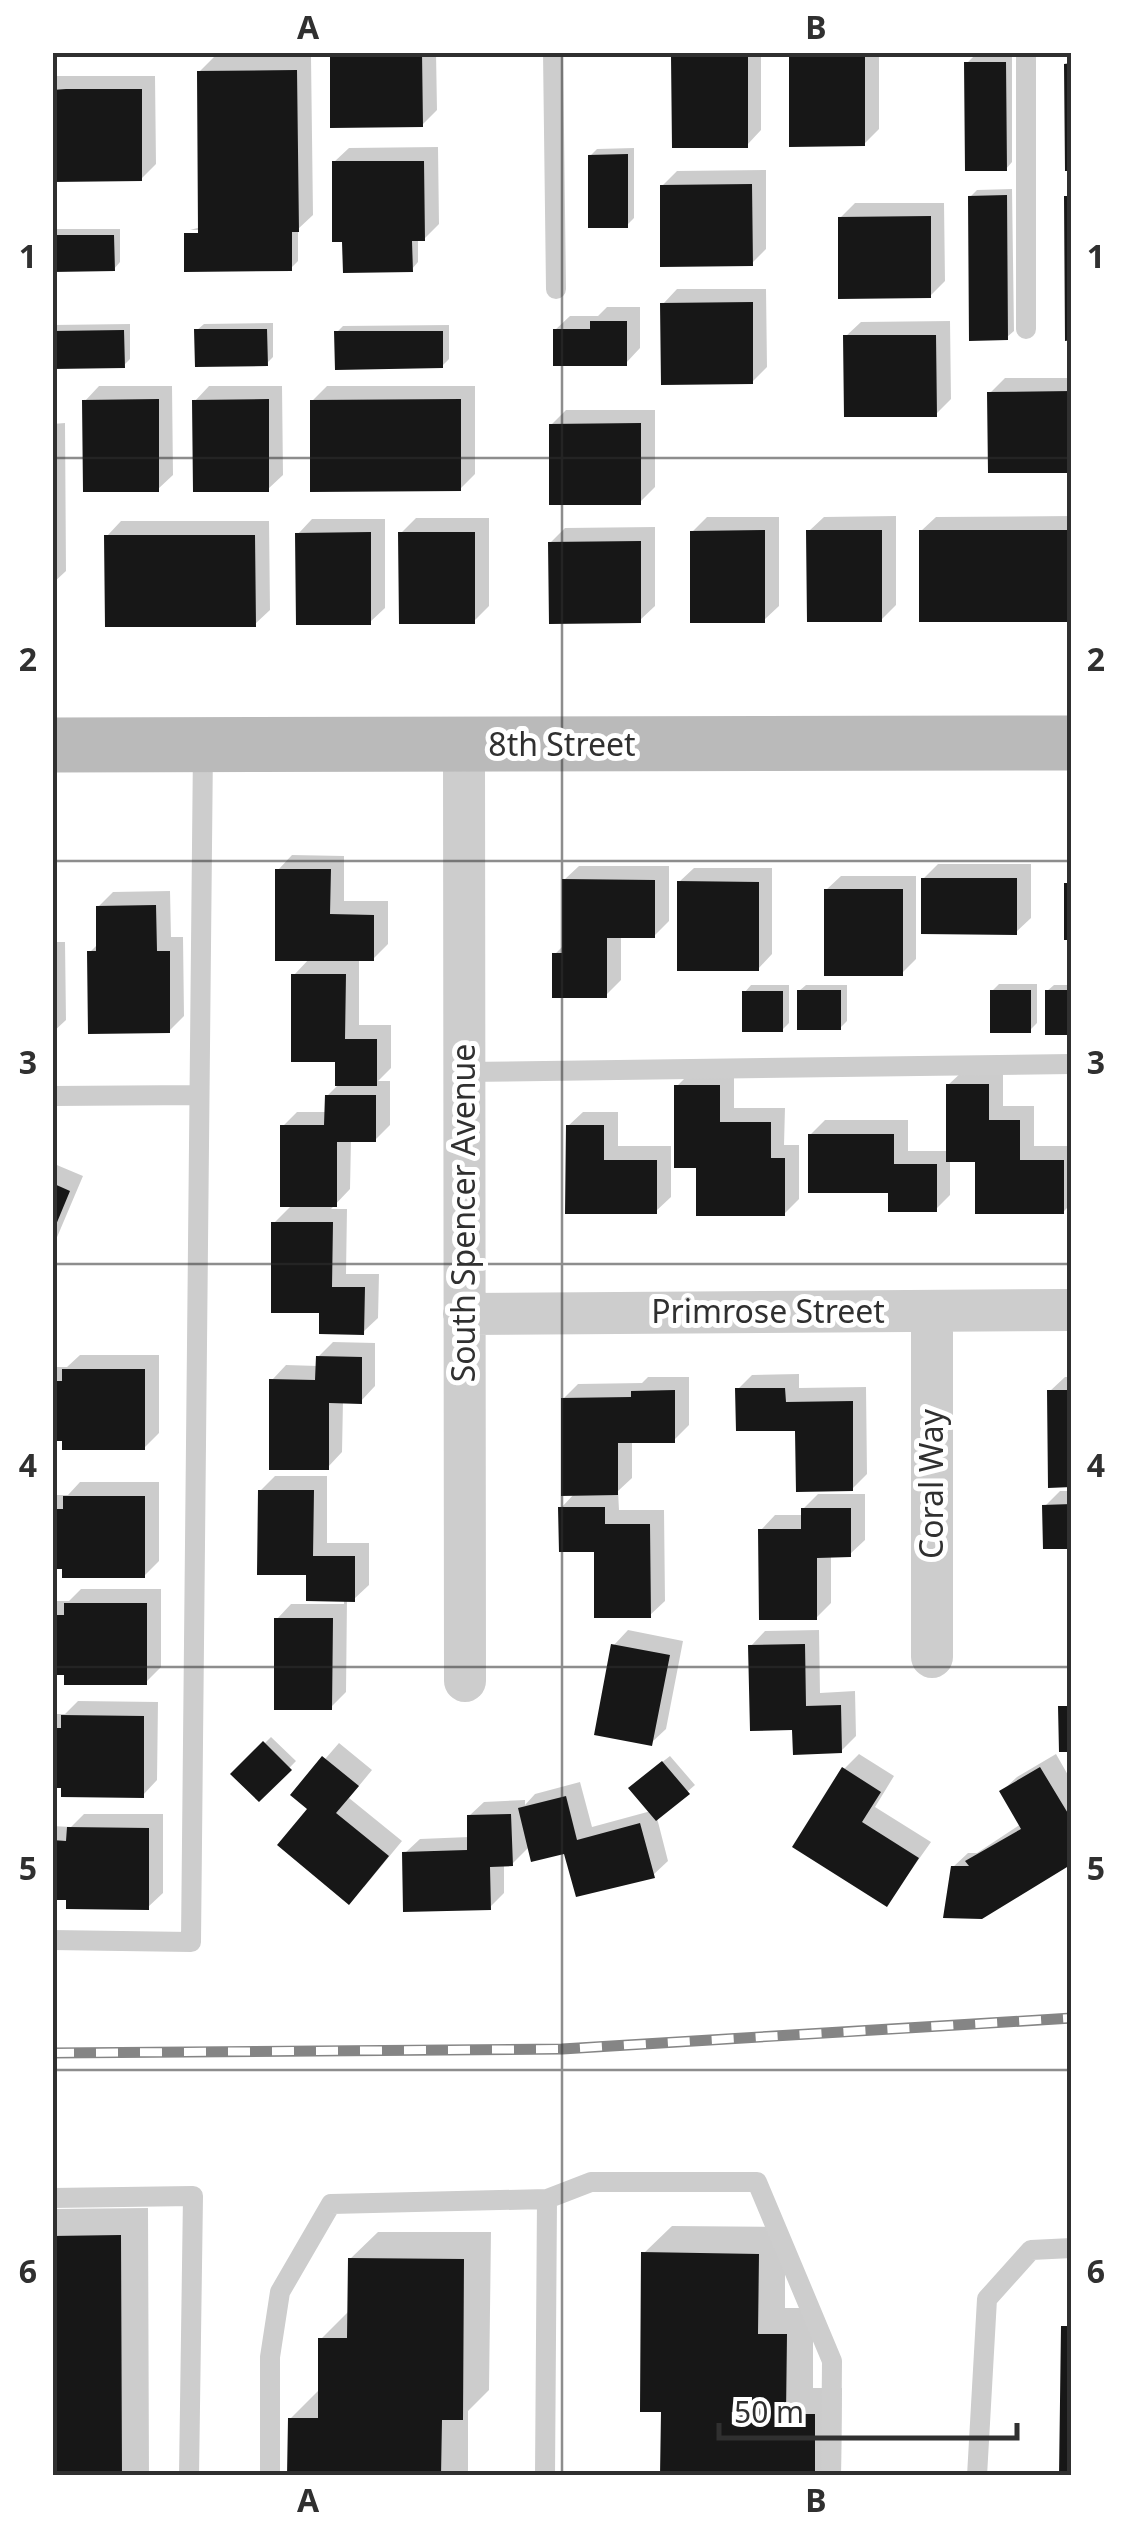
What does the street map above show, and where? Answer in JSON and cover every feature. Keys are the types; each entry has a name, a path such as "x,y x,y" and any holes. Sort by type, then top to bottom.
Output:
{"street":[{"name":"8th Street","path":"52,745 1072,743"},
{"name":"South Spencer Avenue","path":"464,746 465,1680"},
{"name":"Primrose Street","path":"464,1314 1072,1310"},
{"name":"Coral Way","path":"932,1311 932,1657"}],"lane":[{"path":"553,52 556,289"},
{"path":"1026,52 1026,329"},
{"path":"52,1940 191,1942 202,745"},
{"path":"464,1072 1072,1064"},
{"path":"52,1096 199,1095"},
{"path":"270,2476 270,2358 280,2292 331,2204 548,2199 591,2182 757,2182 832,2362 830,2476"},
{"path":"52,2198 193,2196 189,2476"},
{"path":"545,2476 548,2199"},
{"path":"976,2476 988,2299 1031,2250 1072,2248"}],"building":[{"path":"422,52 423,127 330,128 330,53"},
{"path":"789,54 865,54 865,146 789,147"},
{"path":"671,56 748,56 748,148 672,148"},
{"path":"964,62 1006,62 1007,171 965,171"},
{"path":"1072,63 1072,171 1065,171 1064,64"},
{"path":"297,70 299,232 292,232 292,271 184,272 184,233 198,233 197,71"},
{"path":"142,89 142,181 52,182 52,90"},
{"path":"628,154 628,228 588,228 588,155"},
{"path":"332,161 424,161 425,241 412,241 413,272 343,273 342,242 332,242"},
{"path":"752,184 753,266 660,267 660,185"},
{"path":"1007,195 1008,340 969,341 968,196"},
{"path":"1064,196 1072,196 1072,340 1065,341"},
{"path":"931,216 931,298 838,299 838,217"},
{"path":"52,235 114,235 115,271 52,272"},
{"path":"753,302 753,384 661,385 660,303"},
{"path":"590,321 627,321 627,366 553,366 553,329 590,329"},
{"path":"194,329 267,329 268,366 195,367"},
{"path":"124,330 125,368 52,369 52,331"},
{"path":"334,331 443,331 443,368 335,370"},
{"path":"843,335 936,335 937,417 844,417"},
{"path":"1072,391 1072,473 988,473 987,392"},
{"path":"159,399 159,492 83,492 82,400"},
{"path":"269,399 269,492 193,492 192,400"},
{"path":"461,399 461,491 310,492 310,400"},
{"path":"641,423 641,505 549,505 549,424"},
{"path":"765,530 765,623 690,623 690,531"},
{"path":"806,530 882,530 882,622 807,622"},
{"path":"919,530 1070,530 1070,622 919,622"},
{"path":"371,532 371,625 296,625 295,533"},
{"path":"398,532 475,532 475,624 399,624"},
{"path":"104,535 255,535 256,627 105,627"},
{"path":"641,541 641,623 549,624 548,542"},
{"path":"275,869 331,869 330,914 374,915 374,961 275,961"},
{"path":"921,878 1017,878 1017,935 921,934"},
{"path":"562,879 655,880 655,938 607,938 607,998 552,998 552,953 562,953"},
{"path":"677,881 759,882 759,971 677,971"},
{"path":"1064,883 1072,883 1072,940 1064,940"},
{"path":"824,889 903,889 903,976 824,976"},
{"path":"156,905 157,951 170,951 170,1033 88,1034 87,951 96,951 96,906"},
{"path":"291,974 346,974 345,1039 377,1039 377,1086 335,1086 335,1062 291,1062"},
{"path":"797,990 841,990 841,1030 797,1030"},
{"path":"990,990 1031,990 1031,1033 990,1033"},
{"path":"1045,990 1072,990 1072,1035 1045,1035"},
{"path":"742,991 783,991 783,1032 742,1032"},
{"path":"946,1084 989,1084 989,1120 1020,1120 1020,1160 1064,1160 1064,1214 975,1214 975,1162 946,1162"},
{"path":"674,1085 720,1085 720,1122 771,1122 771,1158 785,1158 785,1216 696,1216 696,1168 674,1168"},
{"path":"325,1095 376,1095 376,1142 337,1142 337,1207 280,1207 280,1125 324,1125"},
{"path":"566,1125 604,1125 604,1160 657,1160 657,1214 565,1214"},
{"path":"808,1134 894,1134 894,1164 937,1164 937,1212 888,1212 888,1193 808,1193"},
{"path":"52,1183 70,1191 53,1232 52,1232"},
{"path":"271,1222 333,1222 332,1287 365,1287 364,1335 319,1334 319,1313 271,1313"},
{"path":"316,1356 362,1357 362,1404 329,1403 329,1470 269,1470 269,1379 315,1380"},
{"path":"62,1369 145,1369 145,1450 62,1450 62,1441 52,1441 52,1381 62,1381"},
{"path":"735,1388 785,1388 786,1402 853,1401 853,1491 796,1492 795,1431 736,1431"},
{"path":"675,1390 675,1443 618,1443 618,1495 561,1496 561,1398 631,1397 631,1391"},
{"path":"1047,1390 1072,1390 1072,1487 1048,1488"},
{"path":"258,1490 314,1490 313,1556 355,1556 355,1602 306,1601 306,1575 257,1575"},
{"path":"63,1496 145,1496 145,1578 62,1578 62,1569 52,1569 52,1509 63,1509"},
{"path":"1072,1504 1072,1549 1043,1549 1042,1505"},
{"path":"558,1507 605,1507 605,1524 650,1524 651,1618 594,1618 594,1552 559,1552"},
{"path":"801,1508 851,1508 851,1557 817,1558 817,1620 759,1620 758,1529 801,1529"},
{"path":"64,1603 147,1603 147,1685 64,1685 64,1675 52,1675 52,1615 64,1615"},
{"path":"274,1618 333,1618 332,1710 274,1710"},
{"path":"611,1644 670,1655 652,1746 594,1735"},
{"path":"805,1644 806,1706 841,1705 842,1753 793,1755 792,1730 750,1731 748,1645"},
{"path":"1058,1706 1072,1706 1072,1752 1059,1752"},
{"path":"61,1715 144,1716 144,1798 61,1797 61,1788 52,1788 52,1728 61,1728"},
{"path":"263,1741 292,1770 259,1802 230,1774"},
{"path":"322,1756 359,1786 336,1813 389,1856 349,1905 277,1845 307,1809 290,1795"},
{"path":"662,1761 690,1794 656,1821 628,1788"},
{"path":"842,1767 881,1792 862,1822 919,1858 887,1907 792,1847"},
{"path":"1040,1767 1072,1820 1072,1864 982,1919 943,1918 951,1866 969,1866 965,1861 1021,1829 999,1791"},
{"path":"566,1796 577,1840 640,1823 655,1878 576,1897 564,1854 531,1862 518,1808"},
{"path":"511,1814 513,1866 490,1867 491,1910 403,1912 402,1852 467,1850 467,1815"},
{"path":"67,1827 149,1828 149,1910 66,1909 66,1900 52,1900 52,1840 66,1841"},
{"path":"121,2235 122,2476 52,2476 52,2236"},
{"path":"641,2252 759,2254 758,2334 787,2334 786,2414 815,2414 815,2476 660,2476 661,2412 640,2412"},
{"path":"348,2258 464,2259 463,2420 442,2420 441,2476 287,2476 288,2418 318,2418 318,2338 347,2338"},
{"path":"1061,2326 1072,2326 1072,2476 1059,2476"}],"railway":[{"path":"52,2053 562,2049 1072,2018"}]}
